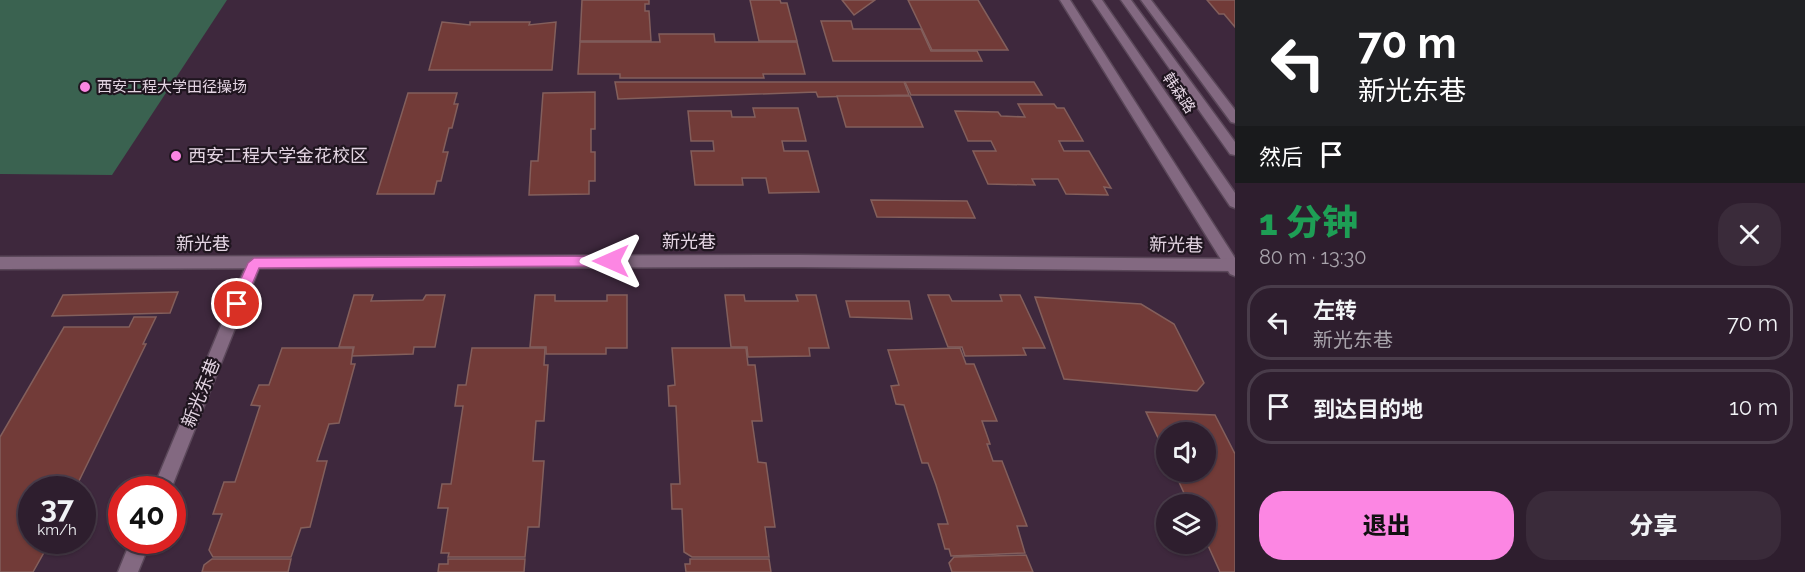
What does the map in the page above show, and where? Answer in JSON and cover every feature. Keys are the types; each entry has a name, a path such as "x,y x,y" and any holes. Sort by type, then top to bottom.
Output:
{"street":[{"path":"1065,0 1234,267"},
{"name":"韩森路","path":"1097,0 1235,203"},
{"name":"韩森路","path":"1126,0 1235,151"},
{"path":"1146,0 1235,119"},
{"name":"新光巷","path":"0,263 801,261 1234,267"},
{"name":"新光东巷","path":"167,476 254,263"},
{"path":"128,572 135,554"}],"green space":[{"name":"西安工程大学田径操场","path":"0,0 227,0 112,175 0,174"}],"building":[{"path":"582,0 649,0 649,4 645,4 645,11 649,11 651,41 580,41"},
{"path":"750,0 780,0 781,3 787,3 797,41 759,41"},
{"path":"842,0 875,0 854,15"},
{"path":"908,0 978,0 1008,50 932,50"},
{"path":"1207,0 1235,0 1235,27 1224,14 1219,14"},
{"path":"821,21 851,21 853,29 921,29 931,51 977,51 982,61 833,61"},
{"path":"442,22 470,25 470,22 530,22 529,25 556,22 552,70 429,70"},
{"path":"659,34 714,34 715,42 797,42 805,74 763,74 764,78 620,78 620,74 578,74 580,42 660,42"},
{"path":"615,82 904,82 909,95 818,97 816,92 618,99"},
{"path":"905,82 1034,82 1042,95 911,95"},
{"path":"595,92 595,129 591,129 591,152 595,152 595,181 589,181 589,194 529,195 531,161 538,161 543,93"},
{"path":"408,93 457,93 454,104 458,104 443,152 448,152 441,181 437,181 434,194 377,194"},
{"path":"837,96 910,96 923,127 846,127"},
{"path":"1018,104 1054,104 1057,108 1064,108 1083,141 1059,141 1064,151 1089,151 1111,188 1104,187 1108,195 1066,194 1058,179 1032,179 1035,185 988,184 973,151 996,151 991,141 968,141 955,111 998,112 1001,116 1025,117"},
{"path":"753,108 798,108 806,141 782,141 784,151 808,151 819,192 769,193 766,178 742,178 743,185 695,185 691,151 714,151 713,141 691,141 688,111 731,111 732,117 755,117"},
{"path":"871,200 967,201 975,218 877,217"},
{"path":"178,292 170,313 52,316 63,295"},
{"path":"354,295 373,295 371,301 423,300 426,295 445,295 435,347 414,347 413,354 352,356 354,347 339,347"},
{"path":"535,295 555,295 555,301 607,301 607,295 627,295 627,348 606,348 606,354 546,354 546,347 530,347"},
{"path":"725,295 744,295 745,301 798,301 796,295 816,295 829,348 809,348 810,356 748,357 747,347 731,347"},
{"path":"928,295 949,295 952,301 1002,301 1000,295 1020,295 1045,348 1023,348 1026,355 965,356 962,347 948,347"},
{"path":"1035,297 1141,304 1174,324 1204,383 1197,391 1064,379"},
{"path":"846,301 909,301 912,319 850,317"},
{"path":"134,317 156,317 143,344 146,344 81,476 18,476 18,554 43,554 33,572 0,572 0,437 64,327 129,327"},
{"path":"282,348 353,348 351,364 355,364 339,423 329,424 317,461 327,461 310,527 301,528 291,557 213,557 209,550 222,514 213,514 224,482 235,482 260,406 251,405 259,385 269,385"},
{"path":"472,348 545,348 544,365 548,365 544,421 536,421 533,461 544,461 539,527 528,527 525,557 448,557 449,553 441,553 448,508 438,508 442,484 451,484 463,406 455,406 458,385 466,385"},
{"path":"672,348 746,348 748,365 755,365 762,421 752,421 758,462 766,463 775,527 765,527 769,557 692,557 684,552 682,509 672,509 671,484 680,484 676,406 669,406 668,386 675,385"},
{"path":"960,348 966,364 974,364 997,421 982,421 993,461 1002,461 1027,526 1017,526 1025,553 951,556 949,549 945,549 938,524 948,524 936,485 928,463 922,463 904,405 896,404 891,386 899,385 888,350"},
{"path":"1146,412 1215,415 1235,454 1235,572 1220,572 1212,554 1216,554 1216,494 1184,494 1179,482 1216,482 1216,422 1156,422 1156,433"},
{"path":"1026,555 1033,572 952,572 949,563 954,557"},
{"path":"212,559 291,559 288,572 202,572 204,565"},
{"path":"448,559 525,559 524,572 438,572 439,564 448,564"},
{"path":"690,559 769,559 771,572 686,572 685,564 690,564"}],"place":[{"name":"西安工程大学田径操场","path":"85,87"},
{"name":"西安工程大学金花校区","path":"176,156"}],"route":[{"path":"237,304 254,263 611,261"}]}
